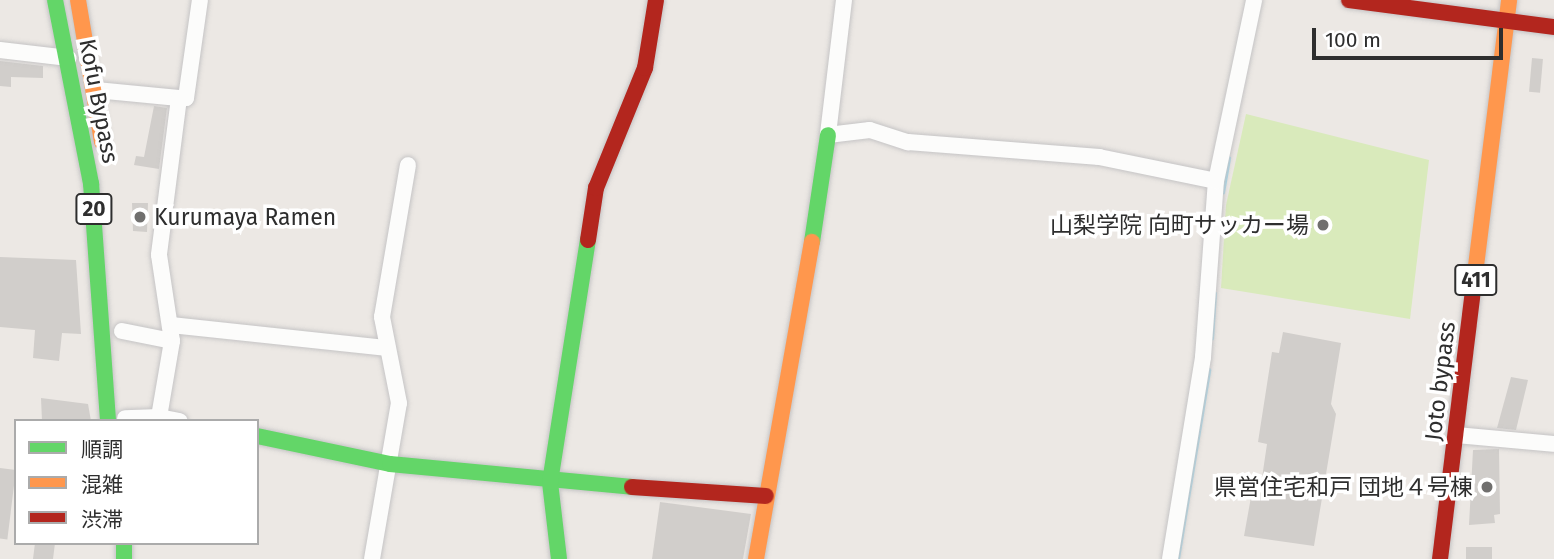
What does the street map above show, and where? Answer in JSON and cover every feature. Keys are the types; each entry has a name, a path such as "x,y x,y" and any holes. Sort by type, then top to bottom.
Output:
{"main road":[{"name":"Kofu Bypass","path":"55,0 69,58 93,196 108,419"},
{"name":"Kofu Bypass","path":"78,0 96,90 113,235"},
{"path":"559,559 550,482 596,188 645,68 656,0"},
{"path":"1349,0 1554,27"},
{"name":"Joto bypass","path":"1440,559 1456,435 1499,21 1494,0"},
{"name":"Joto bypass","path":"1428,559 1499,21 1509,0"},
{"path":"756,559 798,341 828,135"},
{"path":"120,311 123,356"},
{"path":"124,380 125,419"},
{"path":"259,436 390,464 550,482 766,496"}],"street":[{"path":"96,90 186,98 200,0"},
{"path":"844,0 828,135 870,130 908,142 1099,157 1216,181"},
{"path":"1170,559 1203,357 1216,181 1254,0"},
{"path":"0,50 69,58"},
{"path":"159,417 171,333 159,255 179,98"},
{"path":"372,559 399,403 382,317 408,165"},
{"path":"122,331 388,348"},
{"path":"125,419 170,419"},
{"path":"1456,435 1554,444"}],"green space":[{"name":"山梨学院 向町サッカー場","path":"1246,114 1429,160 1410,319 1221,288 1226,205"}],"building":[{"path":"1532,58 1543,59 1540,93 1529,92"},
{"path":"0,61 43,66 43,78 11,77 11,87 0,86"},
{"path":"154,106 167,108 159,169 134,165 136,156 144,157"},
{"name":"Kurumaya Ramen","path":"132,203 148,203 147,232 133,231"},
{"path":"0,257 76,260 81,334 62,333 59,361 33,358 35,330 0,327"},
{"path":"1283,332 1341,343 1331,404 1336,414 1314,546 1244,536 1251,497 1259,498 1267,444 1258,442 1272,352 1279,353"},
{"path":"1511,377 1528,380 1516,430 1497,428"},
{"path":"41,398 88,404 91,419 42,419"},
{"name":"県営住宅和戸 団地４号棟","path":"1499,449 1500,514 1494,515 1495,523 1469,525 1473,450"},
{"path":"0,468 14,470 7,539 0,539"},
{"path":"660,502 751,514 743,559 652,559"},
{"path":"35,545 55,545 53,559 33,559"},
{"path":"1466,547 1492,547 1492,559 1466,559"}],"waterway":[{"path":"1223,193 1229,159"},
{"path":"1212,339 1215,294"},
{"path":"1178,559 1209,371"}],"traffic: fast":[{"path":"55,0 91,183 108,419"},
{"path":"812,242 828,135"},
{"path":"559,559 550,482 588,240"},
{"path":"259,436 390,464 632,487"},
{"path":"124,545 124,559"}],"traffic: slow":[{"path":"78,0 102,142"},
{"path":"1474,282 1509,0"},
{"path":"756,559 812,242"}],"traffic: jam":[{"path":"588,240 596,188 645,68 656,0"},
{"path":"1349,0 1554,27"},
{"path":"1440,559 1474,282"},
{"path":"632,487 766,496"}],"place":[{"name":"Kurumaya Ramen","path":"140,217"},
{"name":"山梨学院 向町サッカー場","path":"1323,225"},
{"name":"県営住宅和戸 団地４号棟","path":"1487,487"}]}
